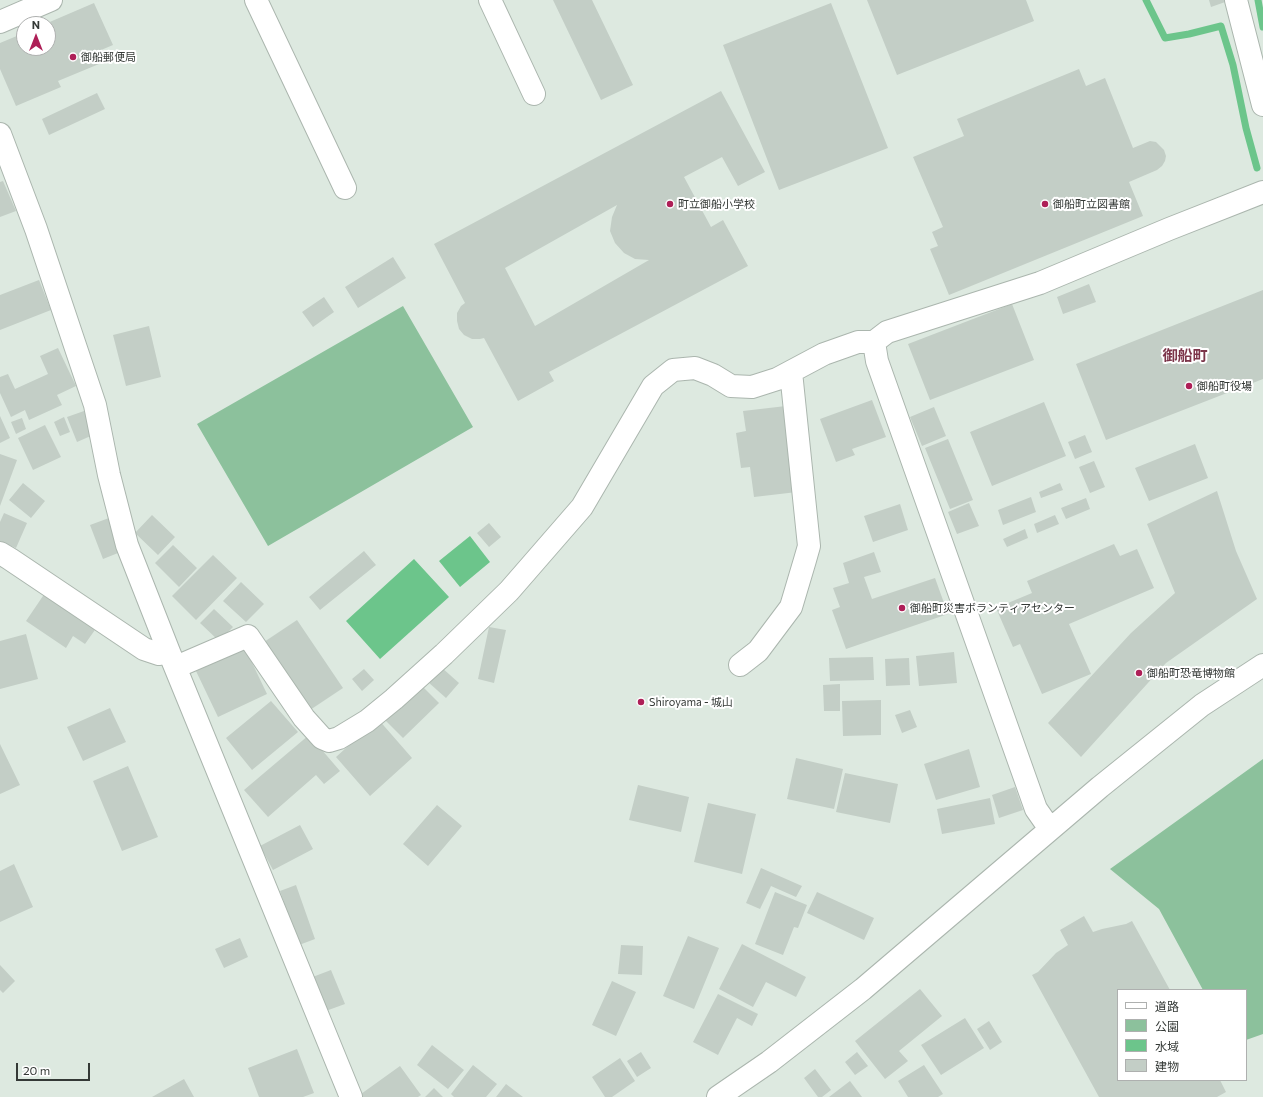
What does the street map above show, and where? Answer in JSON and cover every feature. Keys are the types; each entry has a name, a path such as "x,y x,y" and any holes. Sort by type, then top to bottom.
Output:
{"street":[{"path":"0,22 50,0"},
{"path":"256,0 345,188"},
{"path":"490,0 534,94"},
{"path":"1236,0 1263,105"},
{"path":"0,134 36,229 95,405 109,475 127,545 352,1097"},
{"path":"0,553 144,649 173,660 248,636 304,718 322,738 329,741 339,738 367,721 394,699 444,654 509,591 582,507 653,386 673,370 695,368 713,375 731,386 752,387 777,379 831,352 858,342 874,342 887,332 1040,283 1169,229 1263,192"},
{"path":"874,342 877,361 1020,765 1036,809 1050,829"},
{"path":"740,665 758,651 791,607 809,546 791,372"},
{"path":"718,1097 769,1062 863,989 1106,782 1202,705 1263,664"}],"green space":[{"path":"403,306 473,427 268,546 197,424"},
{"path":"1263,759 1263,1034 1247,1040 1247,989 1202,989 1159,909 1110,869"}],"water":[{"path":"470,536 490,562 460,587 439,561"},
{"path":"414,559 449,597 380,659 346,621"}],"building":[{"path":"553,0 592,0 633,85 601,100"},
{"path":"867,0 1026,0 1034,21 897,75"},
{"path":"1209,0 1228,0 1228,1 1211,7"},
{"path":"94,3 113,45 94,53 99,64 58,81 61,87 16,106 0,69 0,43 16,36 16,56 56,56 56,19"},
{"path":"831,3 888,148 779,190 723,45"},
{"path":"1079,69 1086,86 1105,78 1133,148 1150,141 1156,142 1164,150 1166,156 1162,166 1157,170 1129,182 1143,216 949,295 930,249 938,246 932,232 943,227 913,157 964,136 957,119"},
{"path":"721,91 765,172 738,186 722,157 684,177 711,227 723,220 748,266 549,372 554,381 518,401 484,338 472,339 464,335 459,329 457,313 461,306 465,303 434,244","holes":["617,205 612,217 610,231 615,243 624,253 635,259 649,260 535,326 505,268"]},
{"path":"97,93 105,109 49,135 42,119"},
{"path":"3,181 16,211 0,217 0,182"},
{"path":"393,257 406,278 358,308 345,287"},
{"path":"39,280 51,310 0,330 0,295"},
{"path":"1089,284 1096,302 1063,314 1057,297"},
{"path":"1263,290 1263,379 1106,440 1076,364"},
{"path":"324,297 334,312 313,327 302,312"},
{"path":"1012,304 1034,360 930,400 908,344"},
{"path":"149,326 161,377 126,386 113,335"},
{"path":"58,348 76,386 57,395 62,405 29,420 25,410 11,417 0,393 0,377 8,374 15,389 48,374 40,356"},
{"path":"872,400 886,437 852,449 855,455 836,462 820,419"},
{"path":"1044,402 1066,456 992,486 970,432"},
{"path":"786,406 797,492 754,497 750,467 741,468 736,433 746,431 743,411"},
{"path":"934,407 946,436 922,446 910,417"},
{"path":"84,411 93,435 77,442 67,417"},
{"path":"0,416 10,438 0,443"},
{"path":"64,417 70,432 60,436 54,422"},
{"path":"22,418 26,429 16,434 11,422"},
{"path":"45,425 61,457 33,470 18,438"},
{"path":"1085,435 1092,452 1075,459 1068,442"},
{"path":"948,439 973,500 950,509 925,448"},
{"path":"1195,444 1208,478 1149,501 1135,468"},
{"path":"0,454 17,460 0,506"},
{"path":"1094,461 1105,487 1090,493 1079,467"},
{"path":"23,483 45,501 31,518 9,500"},
{"path":"1060,483 1063,490 1041,498 1039,492"},
{"path":"1217,491 1236,551 1257,599 1166,663 1081,757 1048,723 1131,633 1175,593 1147,524"},
{"path":"1031,497 1036,512 1003,525 998,510"},
{"path":"1086,498 1090,509 1066,519 1061,508"},
{"path":"969,503 979,526 957,534 948,512"},
{"path":"900,504 908,530 873,542 864,516"},
{"path":"4,513 27,523 16,548 0,541 0,522"},
{"path":"152,515 175,537 158,555 135,533"},
{"path":"1055,515 1059,524 1037,533 1034,524"},
{"path":"109,518 123,551 103,559 90,525"},
{"path":"489,523 501,537 489,547 477,533"},
{"path":"1025,529 1028,538 1007,547 1003,539"},
{"path":"1114,544 1120,556 1137,549 1154,588 1069,624 1091,674 1042,694 1020,644 1013,647 996,608 1032,593 1027,581"},
{"path":"173,545 197,568 179,587 155,563"},
{"path":"364,551 376,565 320,610 309,597"},
{"path":"874,552 881,572 864,577 872,599 935,578 948,614 846,649 832,610 840,607 833,588 849,583 843,563"},
{"path":"213,555 237,578 196,620 172,596"},
{"path":"241,582 264,604 246,622 223,601"},
{"path":"45,593 97,627 85,644 73,636 66,648 26,621"},
{"path":"214,609 233,627 219,641 200,623"},
{"path":"297,620 343,688 307,712 261,644"},
{"path":"489,627 506,630 494,683 478,679"},
{"path":"26,634 38,679 0,689 0,641"},
{"path":"245,648 267,694 218,717 196,671"},
{"path":"954,652 957,683 919,686 916,656"},
{"path":"873,657 874,680 830,681 829,658"},
{"path":"909,658 910,685 886,686 885,659"},
{"path":"441,667 459,683 446,698 428,682"},
{"path":"364,669 374,680 362,691 352,679"},
{"path":"840,684 840,711 824,711 823,685"},
{"path":"421,685 439,703 403,738 385,720"},
{"path":"881,700 881,735 843,736 842,701"},
{"path":"271,701 298,732 252,770 226,738"},
{"path":"110,708 126,742 83,761 67,727"},
{"path":"910,710 917,727 902,733 895,715"},
{"path":"378,719 412,758 370,796 336,757"},
{"path":"309,735 340,771 324,784 316,775 268,817 244,790"},
{"path":"0,744 20,785 0,794"},
{"path":"969,749 980,787 936,800 924,764"},
{"path":"796,758 843,769 834,809 787,799"},
{"path":"128,766 158,837 122,851 93,781"},
{"path":"845,773 898,784 890,823 836,812"},
{"path":"638,785 689,797 681,832 629,820"},
{"path":"1015,787 1023,810 999,818 992,795"},
{"path":"990,798 995,824 942,834 937,809"},
{"path":"708,803 756,814 742,874 694,862"},
{"path":"437,805 462,826 428,866 403,844"},
{"path":"300,825 313,849 273,870 260,846"},
{"path":"14,864 33,907 0,922 0,871"},
{"path":"761,868 802,886 796,897 771,886 760,909 746,903"},
{"path":"296,885 315,939 299,945 280,891"},
{"path":"775,892 807,905 798,928 794,927 783,955 755,944"},
{"path":"817,892 874,918 864,940 807,913"},
{"path":"1084,916 1093,932 1126,924 1132,921 1169,989 1117,989 1117,1081 1220,1081 1226,1092 1217,1097 1099,1097 1032,975 1038,972 1056,953 1068,945 1060,930"},
{"path":"688,936 719,948 694,1009 663,996"},
{"path":"240,938 248,957 224,968 215,949"},
{"path":"742,944 806,977 796,997 766,982 753,1007 719,989"},
{"path":"621,945 643,946 642,975 618,974"},
{"path":"0,965 15,981 3,993 0,990"},
{"path":"331,970 345,1004 323,1012 310,978"},
{"path":"612,981 636,992 616,1036 592,1025"},
{"path":"920,989 942,1016 899,1051 908,1061 885,1079 855,1041"},
{"path":"718,994 758,1014 752,1026 737,1018 718,1055 693,1042"},
{"path":"965,1018 984,1048 941,1075 921,1045"},
{"path":"989,1021 1002,1042 990,1050 977,1029"},
{"path":"432,1045 464,1070 448,1089 417,1065"},
{"path":"297,1049 314,1093 303,1097 259,1097 248,1068"},
{"path":"641,1052 651,1068 637,1077 627,1061"},
{"path":"857,1052 868,1066 855,1075 845,1062"},
{"path":"620,1058 635,1081 612,1097 605,1097 592,1077"},
{"path":"473,1065 497,1084 486,1097 454,1097 451,1094"},
{"path":"924,1065 943,1094 938,1097 908,1097 898,1081"},
{"path":"400,1066 421,1095 418,1097 363,1097 361,1094"},
{"path":"815,1069 831,1090 822,1097 818,1097 804,1078"},
{"path":"184,1079 194,1097 152,1097"},
{"path":"850,1081 862,1097 829,1097"},
{"path":"506,1084 523,1097 496,1097"},
{"path":"434,1088 443,1097 425,1097"}],"waterway":[{"path":"1146,0 1165,38 1221,26 1233,65 1246,128 1257,168"},
{"path":"1258,0 1263,27"}],"place":[{"name":"御船郵便局","path":"73,57"},
{"name":"町立御船小学校","path":"670,204"},
{"name":"御船町立図書館","path":"1045,204"},
{"name":"御船町役場","path":"1189,386"},
{"name":"御船町災害ボランティアセンター","path":"902,608"},
{"name":"御船町恐竜博物館","path":"1139,673"},
{"name":"Shiroyama - 城山","path":"641,702"}],"district":[{"name":"御船町","path":"1185,356"}]}
